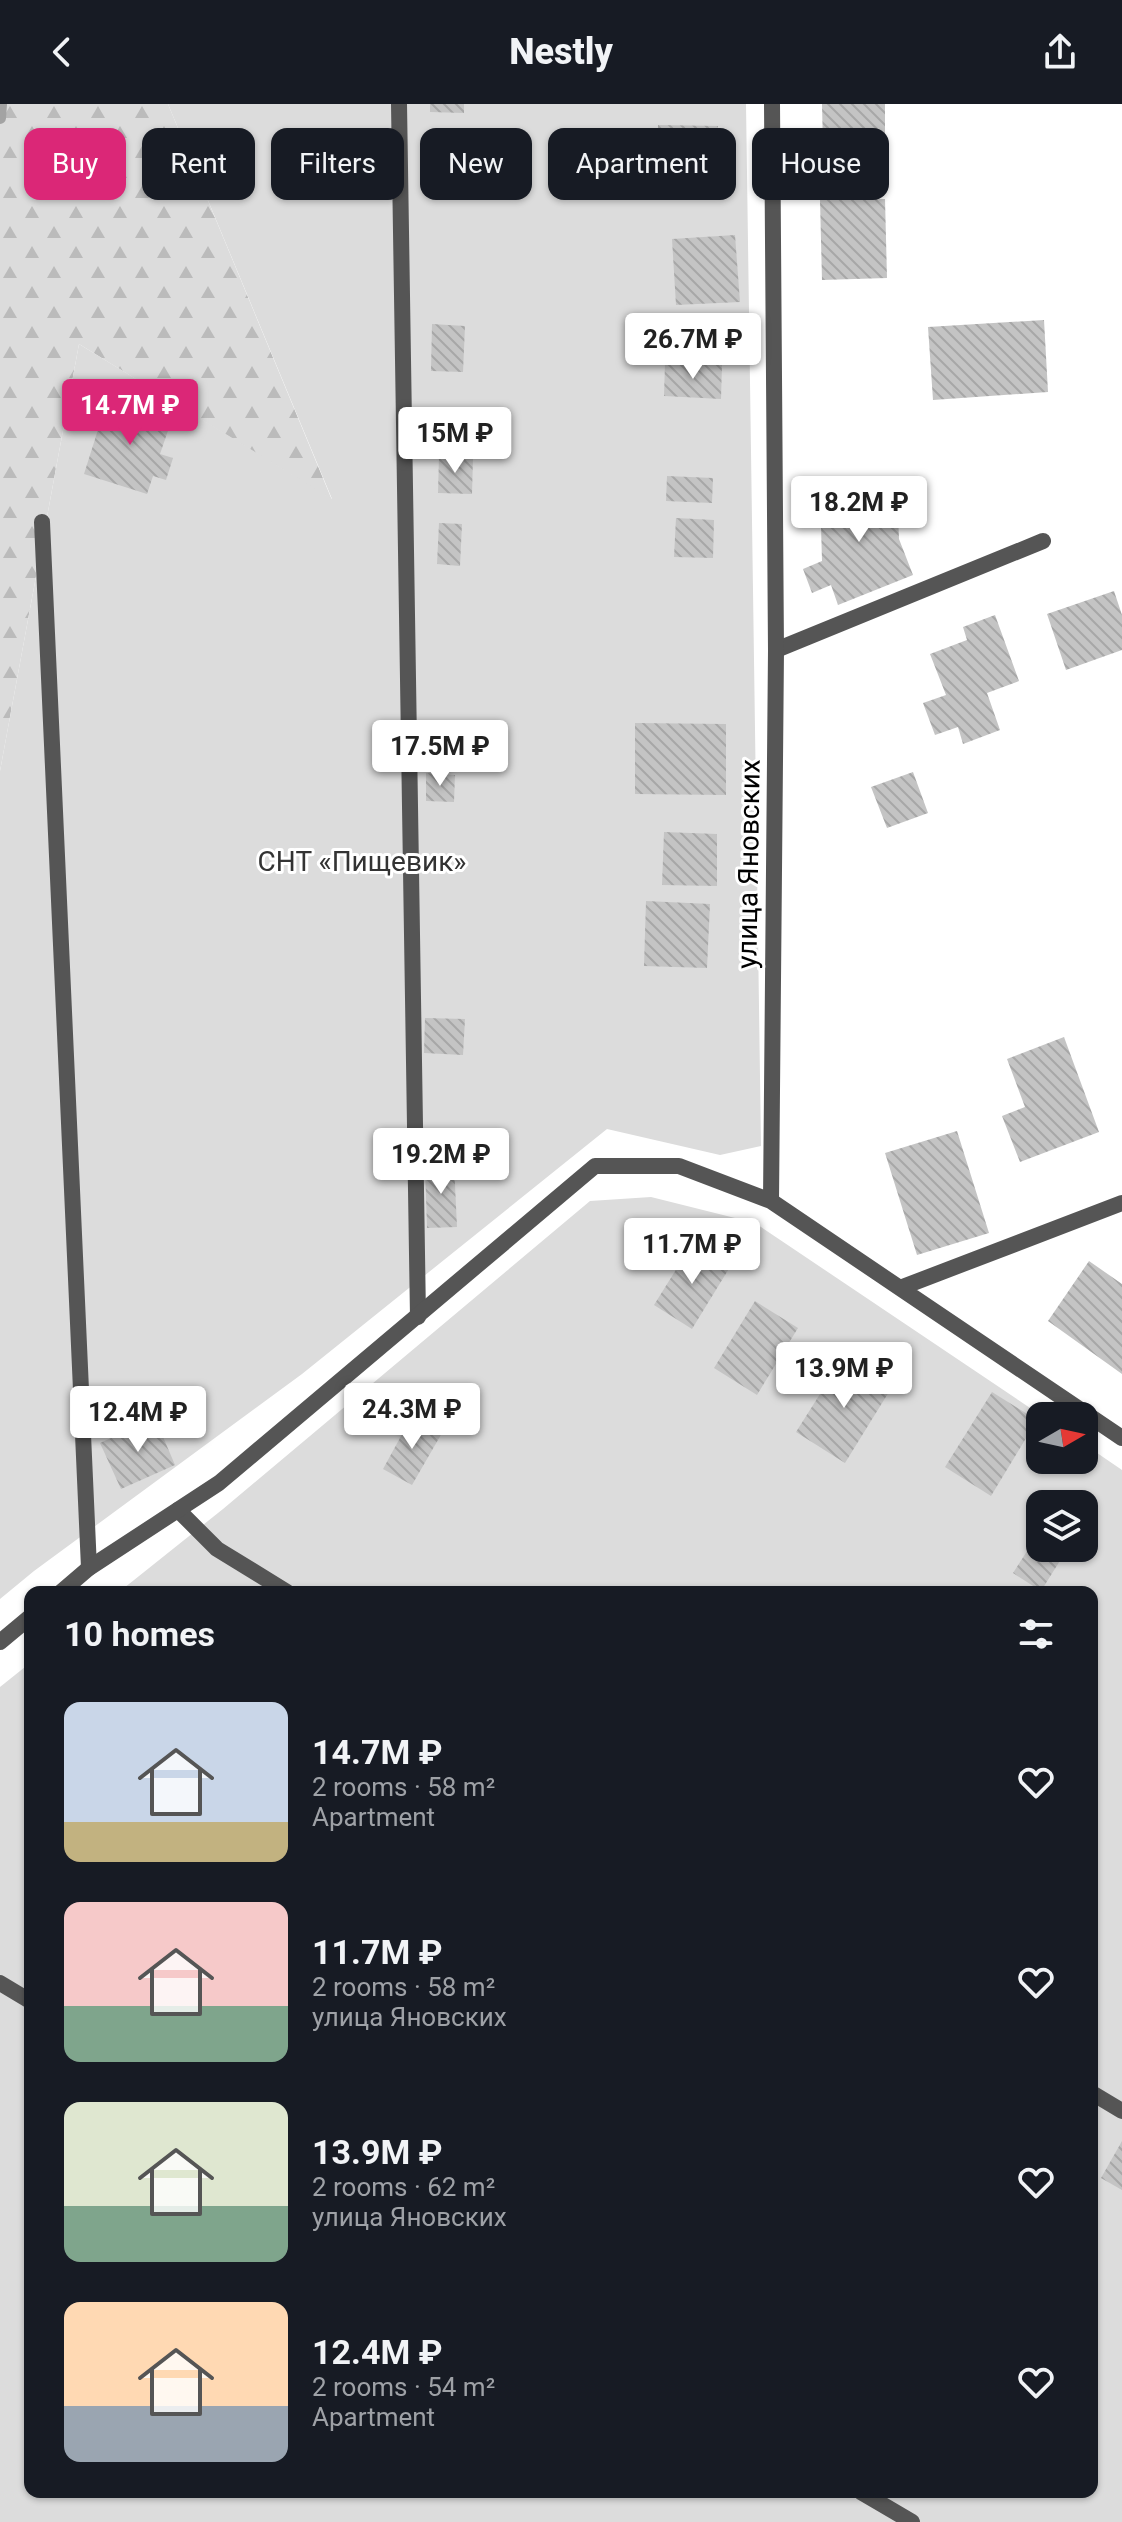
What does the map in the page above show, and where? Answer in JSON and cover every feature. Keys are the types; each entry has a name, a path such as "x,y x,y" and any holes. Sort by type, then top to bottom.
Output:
{"street":[{"path":"399,104 418,1317"},
{"name":"улица Яновских","path":"771,1201 776,650 772,104"},
{"path":"42,522 89,1568"},
{"path":"776,650 1043,541"},
{"path":"68,1586 89,1568 219,1483 595,1166 679,1166 771,1201 1122,1438"},
{"path":"900,1288 1122,1203"},
{"path":"178,1510 217,1549 277,1586"},
{"path":"0,1642 24,1622"},
{"path":"0,1983 24,1997"},
{"path":"1098,2097 1122,2111"},
{"path":"871,2498 912,2522"}],"green space":[{"path":"0,104 168,104 178,128 142,128 142,200 208,200 332,500 79,344 0,771"},
{"name":"СНТ «Пищевик»","path":"168,104 746,104 761,1146 720,1155 607,1129 302,1374 0,1599 0,771 79,344 332,499 208,200 255,200 255,128 178,128"},
{"path":"651,1197 755,1223 1026,1405 1026,1474 1098,1474 1098,1454 1122,1470 1122,2522 0,2522 0,1687 24,1668 24,2498 1098,2498 1098,1586 127,1586 223,1509 590,1201"}],"building":[{"path":"430,104 464,104 464,113 430,112"},
{"path":"822,104 885,104 885,128 823,128"},
{"path":"658,125 718,126 718,128 658,128"},
{"path":"820,200 885,200 887,278 822,280"},
{"path":"735,235 740,302 676,305 672,239"},
{"path":"1044,320 1048,392 933,400 928,327"},
{"path":"432,324 465,326 463,372 431,371"},
{"path":"665,363 722,365 721,399 664,396"},
{"path":"108,398 172,419 160,454 173,458 166,480 153,476 147,494 84,474"},
{"path":"439,456 473,458 472,494 438,493"},
{"path":"667,476 713,478 712,503 666,501"},
{"path":"897,489 899,539 913,575 838,605 831,585 812,593 803,569 822,561 820,491"},
{"path":"676,518 714,520 713,558 674,557"},
{"path":"439,523 462,524 460,566 437,564"},
{"path":"1114,591 1122,615 1122,650 1066,670 1047,614"},
{"path":"995,615 1019,681 987,693 1000,730 963,744 958,727 935,735 923,703 946,695 930,654 967,640 963,627"},
{"path":"635,723 726,724 726,795 635,794"},
{"path":"913,772 928,813 887,828 871,787"},
{"path":"426,773 455,775 454,802 426,801"},
{"path":"664,832 717,834 717,886 662,885"},
{"path":"646,901 710,904 707,968 644,966"},
{"path":"425,1018 465,1019 463,1055 424,1053"},
{"path":"1064,1037 1099,1132 1020,1162 1002,1116 1025,1107 1007,1059"},
{"path":"957,1131 989,1233 917,1255 885,1153"},
{"path":"454,1164 457,1227 427,1228 425,1165"},
{"path":"692,1244 730,1267 692,1329 654,1305"},
{"path":"1089,1261 1122,1284 1122,1374 1048,1321"},
{"path":"755,1301 798,1328 757,1395 714,1368"},
{"path":"844,1356 892,1387 845,1463 796,1432"},
{"path":"992,1392 1026,1413 1026,1438 991,1496 945,1467"},
{"path":"412,1416 442,1433 412,1485 383,1469"},
{"path":"155,1418 175,1465 121,1489 100,1443"},
{"path":"1026,1553 1026,1562 1059,1562 1044,1586 1033,1586 1013,1573"},
{"path":"1122,2141 1122,2190 1101,2178"}],"waterway":[{"path":"0,118 1,104"}]}
